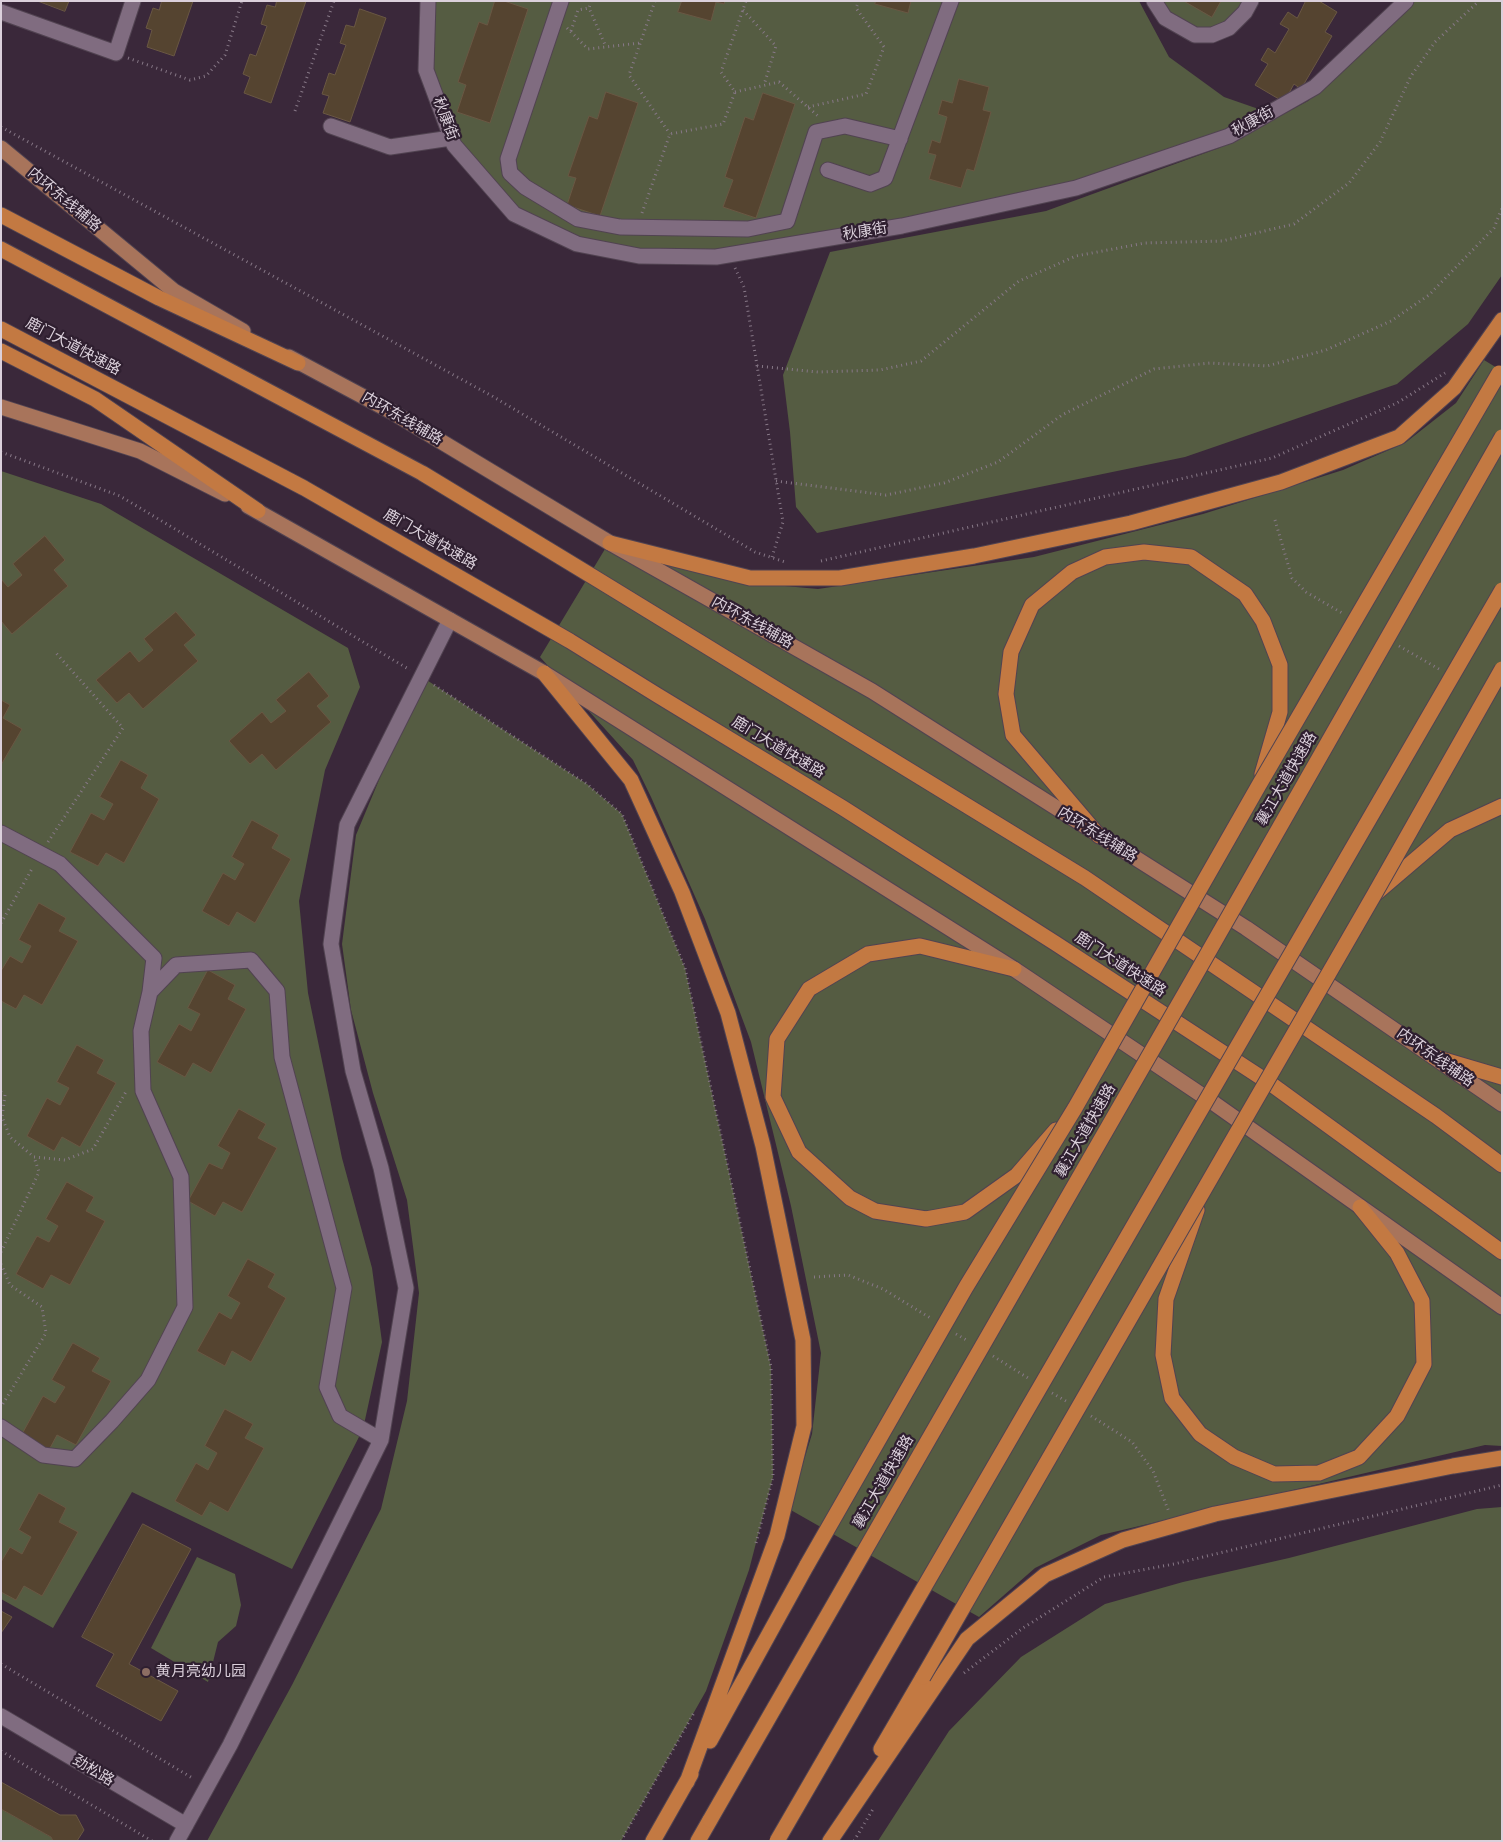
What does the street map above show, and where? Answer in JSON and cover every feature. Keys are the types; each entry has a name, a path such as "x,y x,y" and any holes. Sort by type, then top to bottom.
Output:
{"highway":[{"path":"1,215 159,298 298,363"},
{"path":"1,249 422,473 612,588 1085,878 1428,1111 1502,1165"},
{"path":"610,543 750,578 840,578 974,556 1131,523 1281,482 1399,437 1454,388 1502,320"},
{"name":"鹿门大道快速路","path":"1,329 304,488 570,641 843,808 1271,1084 1502,1252"},
{"path":"1,352 95,399 258,511"},
{"path":"653,1841 966,1287 1075,1108 1501,371"},
{"name":"襄江大道快速路","path":"698,1841 1502,437"},
{"path":"1099,836 1013,735 1006,694 1011,652 1032,606 1072,572 1105,557 1144,552 1191,557 1244,594 1263,621 1280,666 1280,712 1260,785"},
{"path":"777,1841 1502,590"},
{"path":"829,1841 1502,670"},
{"path":"544,673 631,780 682,892 728,1013 763,1146 803,1340 804,1426 777,1536 687,1782"},
{"path":"1374,895 1450,830 1502,806"},
{"path":"1014,969 920,946 868,954 809,989 777,1039 773,1097 799,1152 850,1198 875,1211 926,1219 964,1212 1017,1175 1075,1108"},
{"path":"1434,1057 1502,1076"},
{"path":"1207,1182 1166,1299 1164,1355 1172,1398 1200,1434 1234,1457 1274,1474 1319,1473 1358,1457 1397,1416 1424,1364 1422,1301 1397,1253 1360,1207"},
{"path":"829,1841 967,1639 1045,1575 1124,1540 1215,1514 1453,1466 1502,1458"}],"main road":[{"name":"内环东线辅路","path":"1,148 174,291 298,363 392,412 610,543 872,691 1246,928 1502,1104"},
{"path":"1,407 140,451 258,511 544,673 1014,969 1215,1104 1502,1307"}],"street":[{"path":"1,12 116,53 133,1"},
{"name":"秋康街","path":"428,1 426,70 451,138 454,145 514,214 577,244 639,256 716,257 902,226 1076,188 1229,136 1314,87 1406,1"},
{"path":"561,1 508,159 510,173 525,187 578,219 620,227 748,229 787,221 816,132 845,126 900,139"},
{"path":"828,170 870,184 885,178 951,1"},
{"path":"1154,1 1164,18 1195,35 1212,35 1229,28 1245,12 1251,1"},
{"path":"331,126 390,147 451,138"},
{"path":"177,1841 230,1745 381,1440 406,1288 381,1168 353,1071 331,944 347,825 450,620"},
{"path":"1,833 60,864 154,958 176,964 251,960 277,991 282,1057 344,1288 326,1387 340,1416 381,1440"},
{"path":"1,1427 43,1455 75,1459 148,1380 185,1307 181,1177 143,1091 141,1031 150,992 154,958"},
{"path":"150,992 176,964"},
{"name":"劲松路","path":"1,1716 186,1826"}],"path":[{"path":"116,53 190,80 206,76 224,55 242,1"},
{"path":"295,110 334,1"},
{"path":"591,1 589,8 606,47"},
{"path":"655,1 628,75 670,134"},
{"path":"735,92 721,72 746,1"},
{"path":"808,107 866,94 884,47 856,8 859,1"},
{"path":"757,366 818,372 862,371 880,370 921,361 1019,281 1076,256 1144,243 1222,242 1294,224 1349,182 1380,142 1411,76 1435,42 1479,1"},
{"path":"571,31 578,10 589,8"},
{"path":"743,10 776,46 764,85"},
{"path":"556,16 588,49 640,43"},
{"path":"735,92 779,82 821,119 816,132"},
{"path":"670,134 723,124 735,92"},
{"path":"1,127 492,396 756,552 792,564"},
{"path":"636,227 670,134"},
{"path":"776,481 886,495 944,483 998,462 1062,415 1154,369 1210,363 1268,366 1326,350 1391,321 1429,295 1494,228 1502,208"},
{"path":"730,255 744,287 783,522 772,558"},
{"path":"811,562 830,560 1272,458 1397,403 1447,372"},
{"path":"1,452 120,496 422,678 587,784 622,814 685,968 771,1367 773,1477 754,1552"},
{"path":"1275,520 1292,578 1306,592 1349,616"},
{"path":"1391,641 1442,670"},
{"path":"1,923 40,854 123,728 56,653"},
{"path":"34,1157 65,1160 92,1149 130,1085 142,1071"},
{"path":"1,1092 5,1095 2,1117 10,1136 34,1157 39,1172 1,1252"},
{"path":"1,1264 10,1285 42,1307 46,1333 1,1408"},
{"path":"814,1276 848,1276 883,1289 933,1319"},
{"path":"949,1330 974,1345"},
{"path":"991,1355 1032,1380"},
{"path":"1049,1391 1074,1406"},
{"path":"1091,1416 1132,1442 1153,1471 1169,1513"},
{"path":"964,1673 1023,1628 1104,1577 1174,1564 1502,1485"},
{"path":"1,1664 206,1787"},
{"path":"621,1841 697,1708"},
{"path":"1,1751 152,1841"},
{"path":"854,1841 874,1807"}],"green space":[{"path":"428,1 1139,1 1169,57 1224,97 1270,113 1076,188 716,257 577,244 514,214 454,145 426,70"},
{"path":"1154,1 1251,1 1229,28 1195,35"},
{"path":"1415,1 1502,1 1502,275 1468,324 1397,384 1185,457 817,533 796,507 783,375 830,252 1046,211 1219,148 1308,101"},
{"path":"1484,360 1502,371 1502,1446 1485,1445 1101,1535 1035,1568 979,1617 789,1509 812,1434 821,1353 791,1206 751,1042 705,919 633,760 540,657 605,549 710,574 763,584 818,589 1034,557 1203,514 1343,470 1405,443 1456,403"},
{"path":"1,471 101,504 348,648 360,687 325,770 299,901 308,993 342,1158 372,1268 382,1342 363,1429 292,1569 132,1492 53,1628 1,1599"},
{"path":"422,677 587,784 622,814 685,968 771,1367 773,1477 749,1570 706,1691 621,1841 207,1841 292,1685 381,1509 407,1401 419,1293 407,1200 373,1093 351,1010 342,944 356,835"},
{"path":"1502,1507 1502,1841 878,1841 949,1731 1021,1657 1105,1604 1183,1582 1289,1558 1477,1509"},
{"path":"197,1557 235,1574 241,1605 236,1626 218,1642 208,1682 151,1648"},
{"path":"1,1809 51,1837 53,1841 1,1841"}],"building":[{"path":"38,1 69,1 65,11"},
{"path":"162,1 193,1 174,56 147,47 152,30 146,28 153,8 159,10"},
{"path":"277,1 306,1 271,103 244,93 250,77 243,74 250,54 256,56 267,26 261,24 267,5 275,7"},
{"path":"495,1 504,1 528,9 490,123 457,112 466,85 458,82 479,22 487,25"},
{"path":"682,1 725,1 724,4 716,2 711,21 678,12"},
{"path":"876,1 911,1 908,13 875,4"},
{"path":"1184,1 1221,1 1212,17"},
{"path":"1306,1 1319,1 1337,12 1325,32 1332,36 1301,89 1294,84 1284,102 1255,85 1268,64 1261,60 1268,48 1275,53 1289,29 1280,24 1288,12 1297,18"},
{"path":"360,9 386,18 350,122 323,113 329,96 322,94 329,73 335,75 346,45 340,43 346,25 354,27"},
{"path":"959,79 989,87 983,110 991,112 974,171 967,169 961,188 929,179 936,155 928,153 932,140 940,143 947,117 938,114 942,100 952,103"},
{"path":"606,92 638,103 600,216 567,205 576,178 568,176 589,116 597,119"},
{"path":"763,93 795,104 756,218 723,207 733,180 725,177 745,117 753,120"},
{"path":"45,536 65,560 54,570 68,586 12,634 1,621 1,579 8,587 22,575 13,564"},
{"path":"176,612 196,635 184,645 198,661 143,709 129,693 117,703 96,680 130,651 139,662 153,650 144,639"},
{"path":"309,672 329,696 317,706 331,722 276,770 262,754 250,764 229,741 262,712 271,723 286,711 276,700"},
{"path":"1,700 10,705 3,718 22,729 1,765"},
{"path":"121,760 148,775 141,788 159,799 124,863 106,853 98,866 70,852 91,813 104,820 113,804 100,797"},
{"path":"252,820 279,835 272,848 291,859 255,923 237,912 229,926 202,911 223,873 235,880 244,864 232,857"},
{"path":"39,903 66,918 59,931 78,941 42,1005 24,995 16,1009 1,1001 1,971 10,956 22,963 31,946 19,940"},
{"path":"208,970 235,985 228,999 246,1009 211,1073 193,1063 185,1077 157,1062 179,1024 191,1031 200,1014 188,1008"},
{"path":"77,1045 104,1060 97,1073 116,1083 80,1147 62,1137 54,1151 27,1136 47,1098 60,1105 69,1088 57,1082"},
{"path":"239,1109 266,1124 258,1138 277,1148 242,1212 223,1202 215,1216 188,1201 209,1163 222,1169 230,1153 218,1146"},
{"path":"67,1182 94,1197 86,1211 105,1221 70,1285 51,1275 43,1289 16,1274 37,1236 49,1242 58,1226 46,1219"},
{"path":"248,1259 275,1274 268,1287 286,1298 251,1362 232,1351 225,1366 197,1351 219,1312 231,1319 240,1303 228,1296"},
{"path":"73,1343 100,1358 92,1371 111,1381 76,1445 57,1435 49,1450 22,1434 43,1396 55,1403 65,1387 52,1380"},
{"path":"225,1409 253,1424 245,1438 264,1448 228,1512 210,1502 202,1516 175,1501 196,1463 208,1470 217,1453 205,1446"},
{"path":"39,1493 66,1508 59,1522 78,1532 42,1596 24,1586 16,1600 1,1592 1,1562 10,1547 22,1554 31,1537 19,1530"},
{"path":"143,1524 191,1549 129,1664 178,1691 161,1721 96,1686 114,1654 82,1637"},
{"path":"1,1611 12,1617 1,1633"},
{"path":"1,1782 60,1815 76,1815 84,1830 77,1841 53,1841 51,1837 1,1809"}],"place":[{"name":"黄月亮幼儿园","path":"146,1672"}]}
